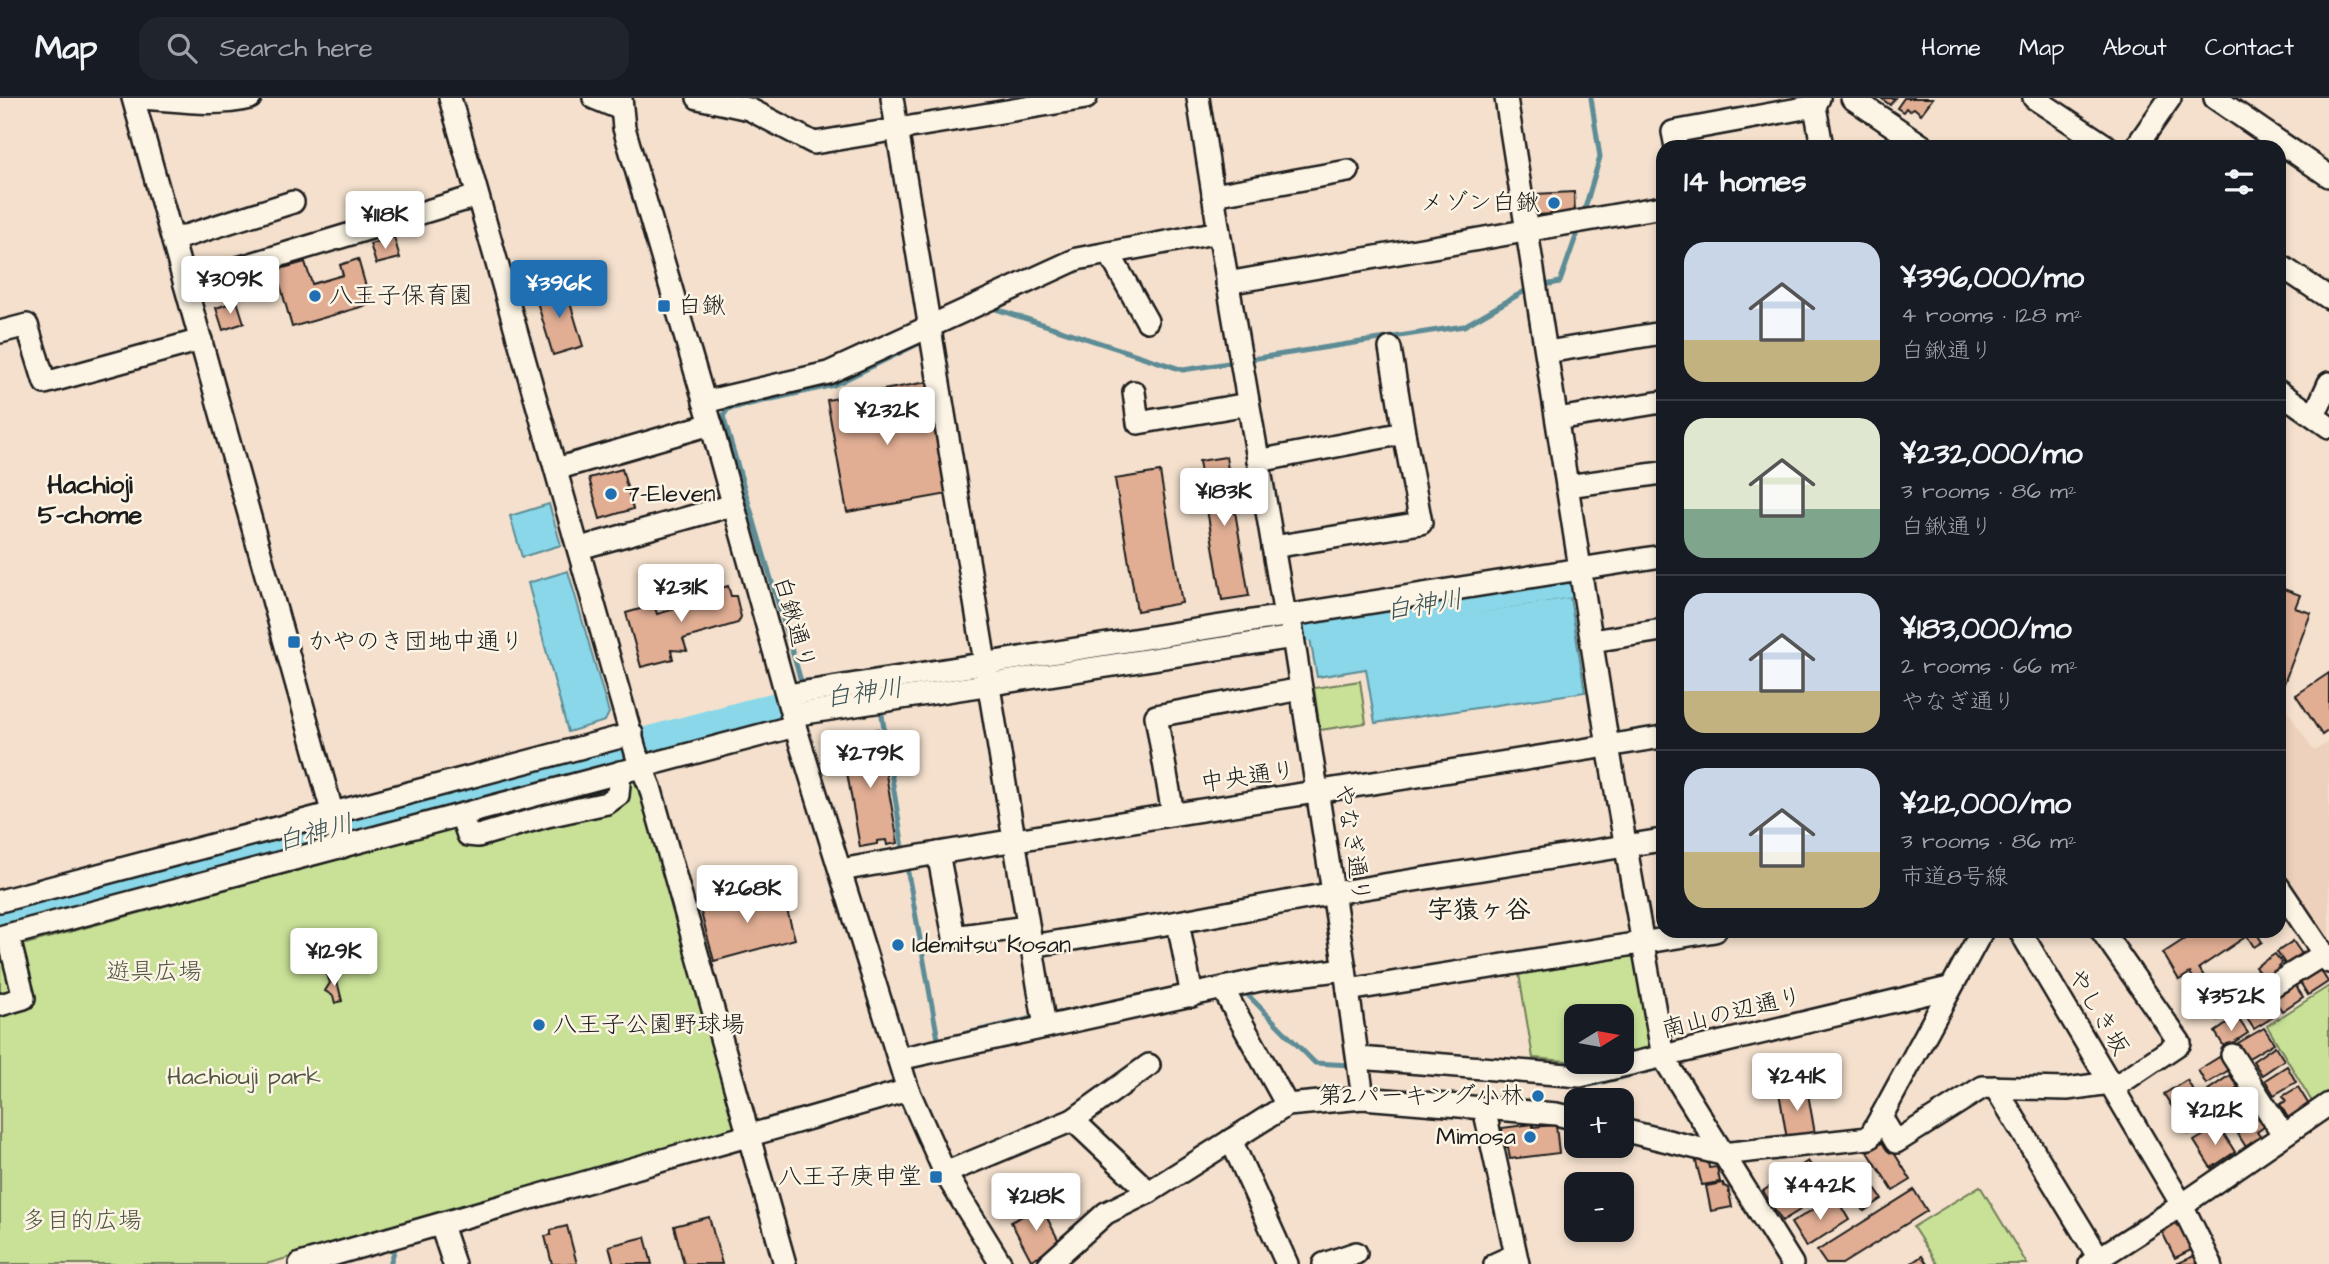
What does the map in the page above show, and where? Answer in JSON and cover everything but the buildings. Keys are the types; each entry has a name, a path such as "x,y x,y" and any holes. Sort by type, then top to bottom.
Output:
{"street":[{"path":"133,98 337,828"},
{"path":"141,98 239,101 250,98"},
{"path":"450,98 785,1264"},
{"path":"594,98 621,104"},
{"path":"698,98 749,109 814,143 898,130 1047,101 1086,98"},
{"path":"892,98 1045,1027"},
{"name":"やなぎ通り","path":"1198,98 1248,404 1301,689 1334,892 1363,1098"},
{"path":"1506,98 1608,746 1663,1057 1792,1264"},
{"path":"1852,98 1914,140"},
{"path":"2034,98 2097,140"},
{"path":"2141,140 2170,98"},
{"path":"2215,98 2276,140"},
{"path":"1675,140 1673,132 1817,102 1821,140"},
{"name":"白鍬通り","path":"621,104 624,128 791,710 908,1090 946,1173 1001,1264"},
{"path":"2286,147 2329,176"},
{"path":"1213,195 1348,171"},
{"path":"185,284 478,196"},
{"path":"173,240 293,202"},
{"path":"1227,283 1656,208"},
{"path":"704,402 828,373 1077,259 1219,232"},
{"path":"1109,253 1147,321"},
{"path":"2286,269 2329,298"},
{"path":"0,332 27,325 45,383 201,340"},
{"path":"1546,352 1656,334"},
{"path":"1273,547 1421,523 1390,348"},
{"path":"2286,397 2321,421 2329,383"},
{"path":"1134,393 1138,423 1248,404"},
{"path":"1557,419 1656,403"},
{"path":"556,469 711,424"},
{"path":"1258,461 1404,433"},
{"path":"1567,486 1656,474"},
{"path":"580,548 733,505"},
{"path":"0,1005 24,998 4,936 39,909 337,828 791,710 1581,576 1656,557"},
{"path":"1592,641 1656,631"},
{"path":"1173,814 1156,716 1301,689"},
{"name":"中央通り","path":"841,870 1173,814 1656,738"},
{"path":"0,901 39,909 337,828 461,815 620,772 636,749"},
{"path":"938,853 954,937 1029,936 1178,922 1334,892 1656,841"},
{"path":"2242,1005 2326,958 2286,898"},
{"path":"1178,922 1192,996"},
{"path":"899,1059 1260,980 1347,979 1673,938"},
{"path":"1634,1133 1721,1154 1869,1138 1978,938"},
{"name":"やしき坂","path":"2024,938 2182,1205 2211,1264"},
{"path":"1881,1117 1896,1142 1983,1087 2067,1089 2112,1086 2180,1043 2107,938"},
{"name":"南山の辺通り","path":"1359,1058 1580,1076 1949,988"},
{"path":"1223,989 1287,1105"},
{"path":"2232,1055 2283,1134"},
{"path":"946,1173 1073,1119 1149,1065"},
{"path":"1996,1087 2094,1261 2182,1205 2329,1104"},
{"path":"300,1264 908,1090"},
{"path":"1049,1264 1106,1213 1149,1192 1287,1105 1363,1098 1564,1116"},
{"path":"1484,1108 1517,1259 1495,1264"},
{"path":"1073,1119 1149,1192"},
{"path":"1231,1140 1287,1264"},
{"path":"441,1225 454,1264"},
{"path":"1324,1264 1356,1253"}],"shaded area":[{"path":"2286,711 2314,751 2329,742 2329,943 2286,877"}],"green space":[{"path":"1360,681 1366,723 1320,730 1314,688"},
{"name":"Hachiouji park","path":"636,777 645,784 737,1131 266,1264 0,1264 0,951"},
{"path":"1635,952 1651,1048 1634,1051 1634,1004 1564,1004 1564,1061 1533,1058 1519,974"},
{"path":"2329,986 2329,1095 2314,1105 2267,1026"},
{"path":"1980,1186 2027,1264 1937,1264 1913,1227"}],"water":[{"path":"549,504 561,545 522,557 510,516"},
{"path":"568,571 609,713 605,721 568,732 528,583"},
{"path":"1570,597 1585,692 1375,723 1366,669 1317,677 1310,639"}],"waterway":[{"path":"1583,215 1600,157 1591,98"},
{"path":"1540,286 1560,282 1579,228"},
{"path":"1245,360 1464,326 1530,288"},
{"path":"990,309 1183,370 1235,362"},
{"path":"811,681 801,681 723,416 728,409 834,385 928,339"},
{"name":"白神川","path":"1095,658 1574,580"},
{"name":"白神川","path":"0,918 801,702 824,699"},
{"path":"881,709 903,848"},
{"path":"908,873 938,1039"},
{"path":"1246,993 1315,1063 1350,1065"},
{"path":"1054,1014 1084,1008"},
{"path":"963,1034 1033,1018"},
{"path":"1584,1084 1590,1085 1655,1069"},
{"path":"390,1264 397,1243"}],"place":[{"name":"メゾン白鍬","path":"1554,203"},
{"name":"八王子保育園","path":"315,296"},
{"name":"白鍬","path":"664,306"},
{"name":"7-Eleven","path":"611,494"},
{"name":"かやのき団地中通り","path":"294,642"},
{"name":"Idemitsu Kosan","path":"898,945"},
{"name":"八王子公園野球場","path":"539,1025"},
{"name":"第2パーキング小林","path":"1538,1096"},
{"name":"Mimosa","path":"1530,1137"},
{"name":"八王子庚申堂","path":"936,1177"}],"district":[{"name":"Hachioji 5-chome","path":"90,500"},
{"name":"字猿ヶ谷","path":"1479,910"}],"park label":[{"name":"遊具広場","path":"154,972"},
{"name":"多目的広場","path":"82,1221"}]}
